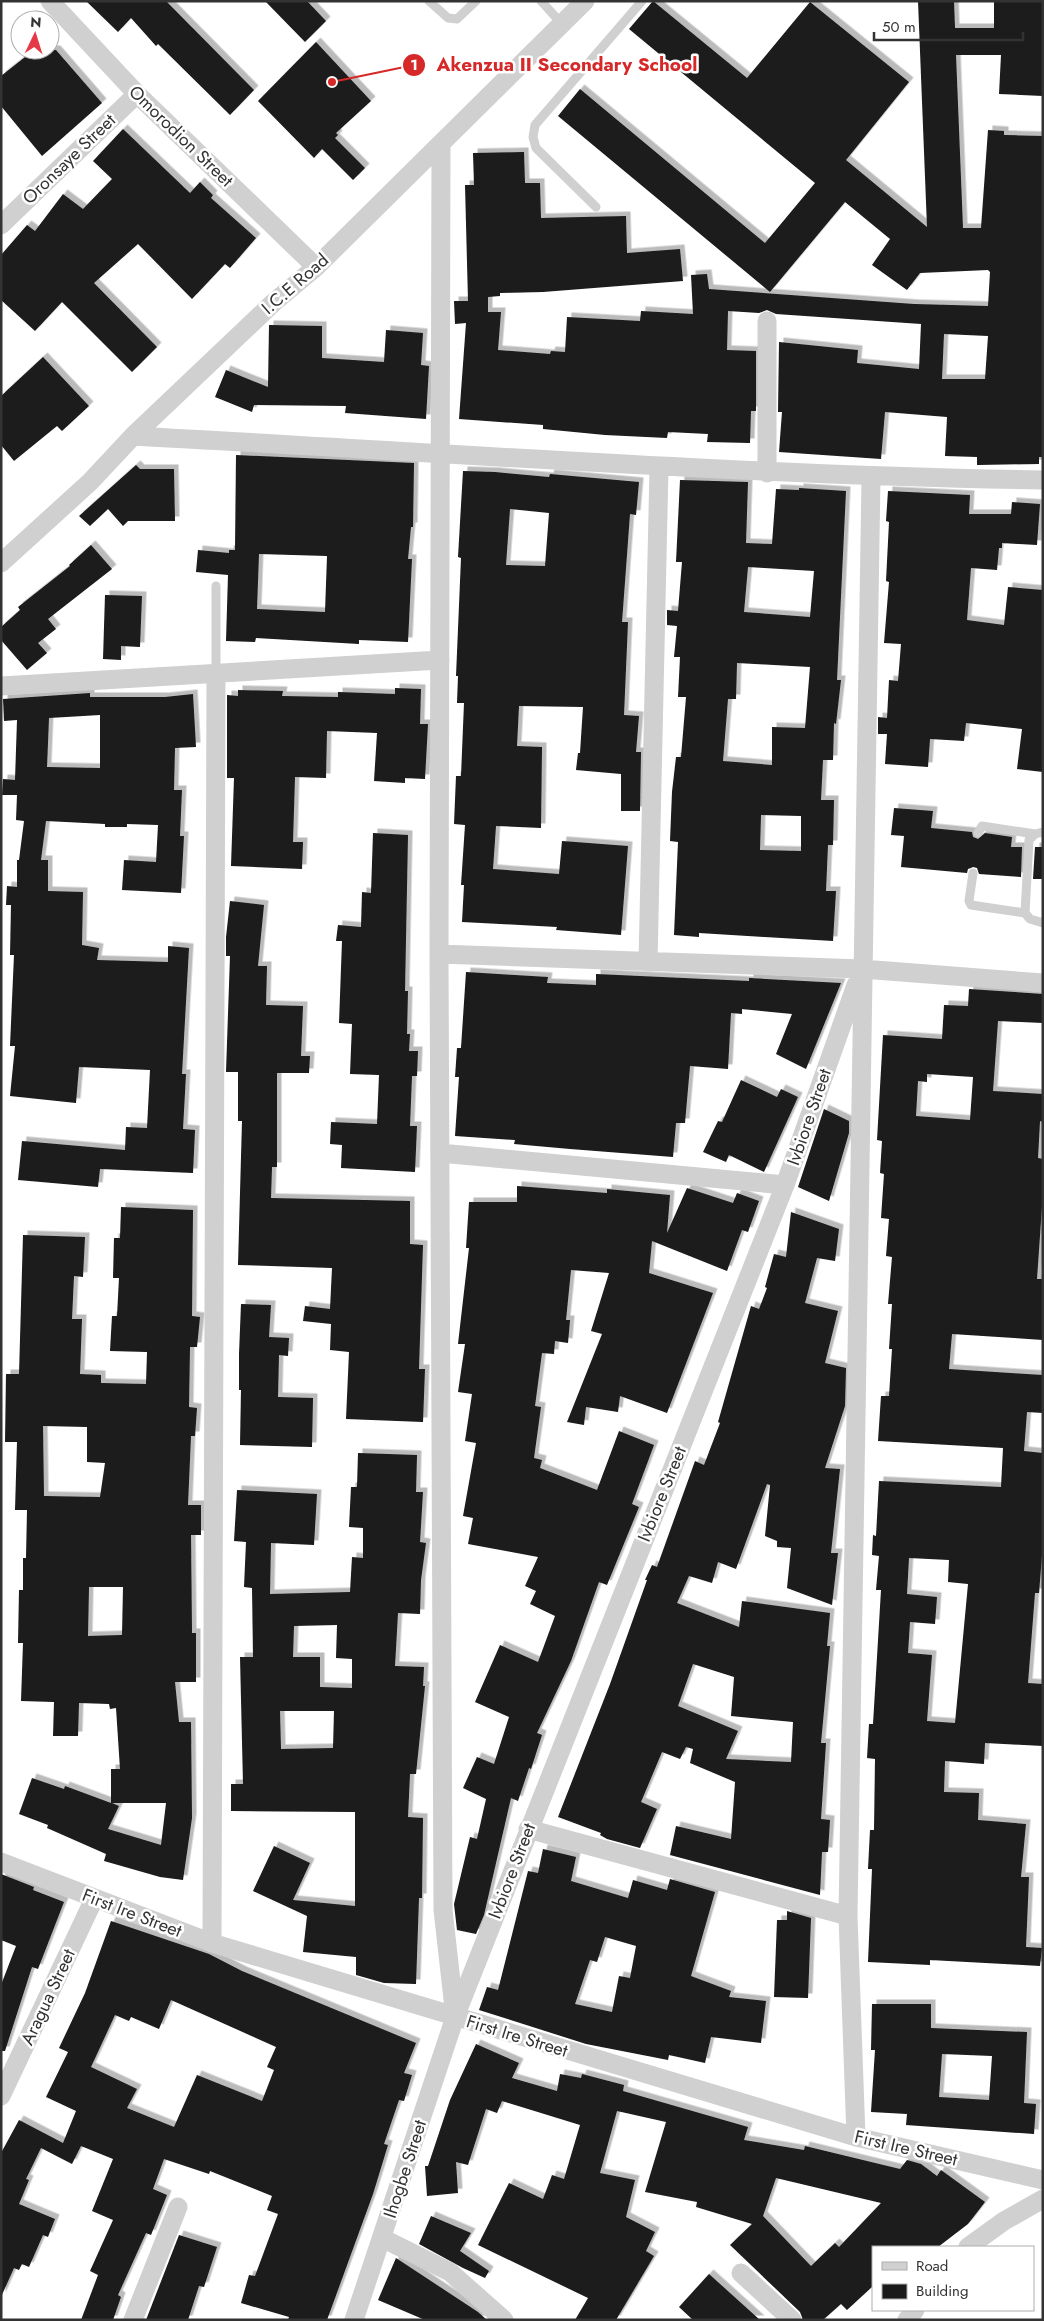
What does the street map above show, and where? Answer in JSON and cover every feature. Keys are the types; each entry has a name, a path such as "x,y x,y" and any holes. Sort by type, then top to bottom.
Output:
{"street":[{"name":"Omorodion Street","path":"50,1 136,94 316,267"},
{"name":"I.C.E Road","path":"1,563 90,482 133,436 273,303 316,267 584,1"},
{"name":"Oronsaye Street","path":"1,225 136,94"},
{"path":"441,145 439,954 443,1910 455,2017"},
{"path":"767,321 767,473"},
{"path":"133,436 439,453 659,468 871,478 1043,480"},
{"path":"648,962 659,468"},
{"path":"856,2137 848,1916 871,478"},
{"path":"1,686 440,660"},
{"path":"212,1944 216,674"},
{"path":"439,954 862,969 1043,983"},
{"name":"Ivbiore Street","path":"455,2017 785,1185 862,969"},
{"path":"440,1153 785,1185"},
{"path":"528,1829 848,1916"},
{"path":"1,1851 1,1862"},
{"name":"First Ire Street","path":"1,1862 212,1944 856,2137 1043,2180"},
{"name":"Aragua Street","path":"1,2096 94,1899"},
{"name":"Ihogbe Street","path":"354,2320 455,2017"},
{"path":"969,2246 1004,2221 1043,2199"},
{"path":"133,2320 178,2207"},
{"path":"382,2238 450,2272 504,2320"},
{"path":"741,2273 792,2320"}],"lane":[{"path":"429,1 448,18 457,19 476,1"},
{"path":"541,1 562,24"},
{"path":"596,207 536,148 534,137 535,125 642,1"},
{"path":"216,586 216,674"},
{"path":"978,833 982,826 1039,833"},
{"path":"1025,913 1029,840 1039,833"},
{"path":"973,873 969,901 971,905 1025,913 1030,919 1043,923"}],"building":[{"path":"86,1 166,1 254,90 230,115 158,44 156,46 131,18 118,32"},
{"path":"265,1 307,1 326,21 305,42"},
{"path":"653,1 747,78 810,2 909,82 846,160 927,227 918,1 954,1 955,28 994,28 994,1 1043,1 1043,96 999,94 1001,55 956,55 963,228 981,228 988,130 1004,131 1004,135 1043,136 1043,457 1039,457 1039,464 977,465 977,457 945,456 947,417 885,412 881,459 779,452 782,412 778,412 779,342 858,350 857,363 919,369 921,324 776,314 767,310 759,313 728,311 727,350 756,351 756,411 751,411 750,443 707,442 708,434 668,432 667,438 605,435 543,429 543,425 459,419 466,323 455,324 454,301 468,301 465,185 474,185 473,153 524,152 525,183 540,183 541,218 626,216 627,253 680,249 683,281 543,292 500,293 500,296 488,297 488,312 501,312 498,350 550,354 551,351 565,352 567,317 640,321 641,311 693,314 691,275 707,274 709,289 914,304 988,306 990,272 988,270 920,273 907,290 872,265 890,239 845,202 770,292 558,116 580,89 765,243 815,183 629,29","holes":["944,334 988,336 985,379 942,379"]},
{"path":"316,42 371,101 336,133 338,135 335,138 365,168 353,180 322,149 314,158 258,101"},
{"path":"60,55 102,103 42,156 1,106 1,76 21,60 60,60"},
{"path":"123,129 190,193 200,182 213,195 211,198 256,238 230,268 225,264 192,299 138,244 94,283 157,347 132,372 62,302 35,331 1,300 1,255 27,225 35,231 63,194 83,209 112,179 93,161"},
{"path":"269,325 322,326 322,358 384,362 386,330 423,333 421,365 429,366 426,419 345,413 346,406 254,405 252,412 215,397 226,370 268,387"},
{"path":"43,357 89,406 62,431 57,426 14,461 1,445 1,396"},
{"path":"236,455 414,463 413,527 411,527 408,559 412,559 408,642 359,640 359,644 256,638 255,642 226,641 228,575 196,572 198,550 229,553 229,550 235,550","holes":["259,554 327,556 325,612 257,609"]},
{"path":"136,465 140,469 174,469 175,521 128,521 123,526 108,509 90,526 79,516"},
{"path":"463,471 549,477 550,474 639,482 636,515 630,514 622,622 628,622 624,715 639,716 636,752 641,752 640,811 621,811 621,774 576,770 578,753 580,753 583,707 519,706 517,746 542,747 541,828 496,826 493,869 559,874 562,841 628,846 621,935 556,930 557,927 462,922 464,885 461,885 465,825 454,824 456,776 461,776 464,703 457,703 458,676 456,676 461,558 458,557","holes":["510,509 549,513 545,566 506,565"]},
{"path":"680,480 748,482 746,543 772,544 776,489 799,490 799,488 846,491 837,680 841,680 836,724 834,723 833,760 823,760 821,800 834,800 833,845 828,845 826,891 836,891 833,941 699,933 699,937 674,935 678,842 670,841 672,792 676,757 681,757 686,697 678,697 680,657 674,657 677,626 667,625 667,610 678,611 682,562 676,562","holes":["748,567 814,571 810,617 744,612","737,663 810,667 805,728 772,727 772,765 723,761 728,699 736,699","761,815 801,816 801,851 760,850"]},
{"path":"888,491 970,495 969,514 1011,514 1012,502 1040,504 1037,545 1002,543 1002,548 999,548 997,570 971,568 967,620 1004,625 1008,587 1043,590 1043,772 1017,769 1022,729 966,723 964,741 930,739 928,767 885,764 887,734 878,734 878,717 887,718 889,680 898,681 901,644 884,643 889,582 886,581 889,522 886,521"},
{"path":"91,545 112,569 48,619 56,629 38,643 47,653 27,670 1,640 1,627 20,610 18,607 70,566"},
{"path":"105,595 142,596 140,647 121,646 121,660 103,659"},
{"path":"395,688 421,689 420,724 428,724 425,779 405,778 405,783 374,781 377,733 327,731 326,778 295,777 293,842 303,842 302,869 231,866 234,778 227,778 227,695 238,696 238,690 283,691 282,696 338,697 338,692 395,694"},
{"path":"90,693 90,697 165,697 193,694 196,747 175,748 174,790 182,790 180,836 184,836 181,893 122,890 124,860 156,862 158,825 127,824 127,827 105,827 105,824 46,821 41,860 48,860 48,891 83,892 82,945 99,948 97,960 168,962 168,946 189,948 182,1074 186,1074 183,1129 195,1130 193,1173 100,1169 98,1187 18,1180 22,1141 125,1150 126,1127 147,1128 150,1070 79,1067 76,1103 10,1096 15,1046 10,1046 14,955 10,955 11,905 6,905 7,886 17,887 17,860 19,860 24,821 16,820 17,795 2,795 3,779 15,780 17,720 4,721 3,699","holes":["100,715 100,768 47,767 49,718"]},
{"path":"894,808 933,811 931,828 972,832 973,837 978,839 985,833 1012,837 1011,847 1022,847 1021,877 979,874 977,868 973,867 968,869 967,873 901,867 904,836 891,835"},
{"path":"373,833 408,835 405,991 408,991 407,1034 410,1034 409,1051 418,1051 417,1076 412,1076 410,1126 417,1126 415,1172 341,1168 342,1145 330,1144 331,1122 377,1124 379,1075 350,1074 352,1024 339,1023 342,941 336,941 338,925 361,927 362,892 371,893"},
{"path":"1035,847 1043,847 1043,879 1033,879"},
{"path":"230,901 264,905 258,966 267,966 266,1005 303,1006 301,1056 310,1056 309,1073 277,1073 277,1167 272,1167 271,1198 410,1201 410,1244 423,1245 419,1369 425,1369 423,1422 346,1419 349,1352 330,1350 331,1324 303,1321 305,1306 330,1309 332,1268 238,1265 242,1121 238,1121 238,1072 226,1072 230,956 226,956 226,937"},
{"path":"466,972 548,977 547,983 596,985 596,974 749,981 749,978 841,983 806,1069 776,1054 792,1014 742,1009 742,1014 731,1013 728,1069 690,1066 685,1123 676,1123 673,1157 514,1144 515,1140 455,1136 459,1077 455,1077 457,1048 461,1048"},
{"path":"969,989 1043,994 1043,1023 998,1021 993,1091 1043,1094 1043,1122 1040,1121 1038,1158 1043,1159 1043,1192 1037,1279 1043,1279 1043,1340 952,1334 949,1369 1043,1375 1043,1413 1027,1412 1024,1451 1043,1453 1043,1543 1039,1593 1035,1593 1028,1683 1043,1684 1043,1746 985,1743 984,1764 945,1761 944,1792 979,1793 978,1820 1026,1824 1021,1877 1029,1877 1026,1947 1042,1948 1040,1966 930,1960 930,1965 868,1962 872,1869 868,1869 870,1830 874,1830 875,1759 867,1758 869,1724 873,1724 881,1590 876,1590 879,1556 872,1555 873,1535 876,1536 879,1481 1001,1487 1003,1448 878,1441 881,1396 889,1396 892,1349 889,1349 892,1304 888,1304 892,1257 886,1256 889,1219 881,1218 884,1174 880,1173 882,1141 877,1140 883,1035 942,1039 944,1005 968,1006","holes":["927,1074 973,1077 970,1120 916,1116 918,1081 927,1082","909,1558 949,1560 948,1582 968,1584 955,1723 927,1721 932,1655 908,1653 910,1622 935,1624 937,1597 907,1594"]},
{"path":"741,1080 777,1097 781,1089 798,1097 764,1172 729,1155 726,1162 703,1152 718,1121 722,1122"},
{"path":"824,1109 849,1121 849,1133 829,1201 798,1187"},
{"path":"517,1186 607,1193 607,1189 670,1195 667,1233 687,1188 733,1203 737,1193 759,1201 748,1232 742,1230 727,1271 652,1241 649,1273 713,1293 667,1413 620,1396 618,1412 586,1407 584,1425 567,1422 602,1334 591,1331 609,1273 571,1270 566,1320 570,1320 568,1343 555,1341 554,1354 542,1353 535,1406 541,1407 534,1458 542,1460 540,1468 597,1490 619,1431 654,1445 632,1504 639,1507 607,1585 599,1582 571,1661 537,1733 542,1735 518,1801 511,1798 484,1915 476,1934 457,1930 454,1904 470,1837 477,1839 486,1799 463,1788 477,1757 494,1764 509,1717 475,1702 500,1645 538,1662 555,1616 530,1604 536,1591 525,1586 538,1557 468,1544 473,1518 463,1516 476,1443 465,1441 472,1394 458,1392 465,1344 458,1344 469,1248 466,1248 469,1202 517,1202"},
{"path":"121,1207 193,1210 192,1316 200,1317 197,1347 190,1347 189,1407 197,1408 195,1436 191,1436 188,1505 201,1505 201,1535 191,1535 192,1633 196,1633 196,1682 175,1682 179,1722 191,1722 192,1818 183,1880 160,1877 104,1861 106,1854 47,1828 48,1825 19,1814 32,1778 64,1789 65,1786 111,1803 111,1769 120,1769 116,1708 110,1709 109,1704 79,1703 78,1736 53,1736 54,1702 21,1701 23,1643 18,1643 19,1590 23,1590 23,1558 26,1558 27,1510 15,1510 17,1442 5,1442 6,1374 19,1374 23,1235 85,1237 83,1277 74,1276 72,1319 82,1319 80,1374 101,1375 101,1383 146,1384 147,1352 110,1351 112,1316 117,1316 119,1278 113,1278 114,1238 120,1238","holes":["43,1426 87,1427 87,1462 105,1463 100,1497 44,1496","89,1587 123,1587 122,1635 88,1636","112,1803 166,1803 161,1845 108,1829 119,1806"]},
{"path":"791,1212 839,1229 835,1261 817,1258 805,1303 838,1311 825,1363 846,1368 845,1406 825,1468 840,1469 831,1553 838,1553 832,1605 787,1588 791,1548 777,1547 777,1541 765,1536 770,1485 767,1484 736,1569 718,1562 712,1583 689,1576 677,1603 739,1627 742,1601 830,1613 827,1646 830,1646 821,1743 826,1743 821,1819 830,1820 828,1852 822,1852 820,1895 670,1855 676,1826 731,1839 735,1782 690,1763 693,1749 686,1747 680,1759 662,1752 641,1802 657,1809 640,1848 607,1839 600,1835 601,1833 558,1817 610,1684 647,1580 645,1580 652,1565 657,1567 695,1461 704,1465 720,1423 718,1422 751,1306 759,1309 767,1288 765,1287 774,1254 786,1257","holes":["693,1664 734,1677 731,1716 793,1722 791,1762 726,1759 738,1731 678,1706"]},
{"path":"241,1304 271,1305 269,1337 289,1338 288,1356 279,1355 278,1397 313,1398 312,1447 240,1445 241,1390 239,1390 239,1354"},
{"path":"358,1453 417,1455 416,1492 423,1492 420,1542 426,1543 421,1580 420,1614 398,1613 395,1666 424,1667 423,1686 425,1686 416,1774 410,1774 408,1817 423,1818 422,1898 419,1898 416,1984 384,1983 356,1975 356,1957 303,1952 307,1916 253,1891 274,1846 310,1863 293,1900 355,1906 355,1812 231,1811 231,1784 243,1784 240,1657 253,1657 252,1588 244,1587 246,1542 234,1541 237,1490 317,1494 314,1545 271,1543 270,1594 350,1592 352,1557 363,1558 363,1528 349,1527 351,1487 357,1487","holes":["337,1625 336,1658 352,1659 352,1688 320,1687 320,1657 293,1657 294,1626","280,1711 334,1711 333,1748 281,1749"]},
{"path":"543,1849 576,1857 571,1881 628,1898 633,1880 667,1890 670,1879 715,1892 691,1976 731,1991 729,1997 766,2001 761,2043 711,2037 705,2063 669,2055 668,2060 586,2044 479,2010 487,1987 498,1990 528,1871 538,1873","holes":["605,1937 636,1946 630,1978 619,1976 612,2012 575,2004 590,1960 597,1962"]},
{"path":"1,1874 34,1887 33,1890 64,1902 38,1969 32,1967 5,2051 1,2051 1,1985 16,1946 1,1940"},
{"path":"787,1911 811,1918 808,1998 774,1997 777,1920 787,1920"},
{"path":"111,1921 209,1954 242,1971 416,2043 404,2073 412,2075 404,2101 399,2100 384,2144 388,2145 373,2194 327,2320 288,2320 289,2317 241,2303 249,2275 255,2276 278,2214 267,2210 272,2196 210,2171 209,2174 164,2159 153,2189 167,2195 151,2235 146,2233 118,2295 121,2297 113,2320 81,2320 98,2275 90,2271 113,2220 92,2211 113,2159 81,2146 72,2164 41,2148 26,2179 29,2180 19,2204 55,2219 48,2237 43,2235 29,2267 22,2264 19,2270 14,2268 1,2297 1,2153 19,2120 63,2143 76,2111 46,2097 68,2052 59,2048 85,1993","holes":["171,2000 276,2047 267,2067 274,2070 262,2101 197,2075 174,2127 127,2108 137,2089 91,2067 115,2015 129,2021 131,2017 159,2029"]},
{"path":"872,2004 931,2004 931,2028 1027,2032 1024,2103 1036,2104 1034,2134 906,2125 907,2114 871,2112 875,2050 871,2050","holes":["942,2054 992,2056 989,2100 939,2097"]},
{"path":"476,2044 519,2063 512,2078 557,2091 560,2074 581,2078 582,2074 624,2085 623,2091 748,2127 744,2140 804,2150 805,2146 900,2169 907,2160 921,2164 937,2176 941,2170 985,2202 968,2224 939,2246 872,2246 872,2287 847,2310 841,2304 823,2320 803,2320 800,2312 730,2245 752,2224 696,2207 697,2202 645,2192 666,2122 617,2111 600,2173 635,2180 626,2217 655,2232 646,2251 654,2256 616,2320 575,2320 588,2298 478,2245 509,2183 543,2199 552,2175 564,2179 580,2125 502,2101 497,2113 486,2109 468,2165 456,2162 458,2193 427,2196 425,2166 428,2166 450,2100","holes":["776,2178 881,2203 839,2247 835,2243 811,2266 763,2216"]},
{"path":"431,2216 471,2233 460,2251 489,2271 485,2278 419,2244"},
{"path":"179,2235 217,2247 204,2287 199,2286 188,2320 146,2320"},
{"path":"396,2258 478,2312 487,2320 425,2320 378,2300"},
{"path":"709,2274 760,2320 693,2320 679,2307"}],"place":[{"name":"Akenzua II Secondary School","path":"332,82"}]}
